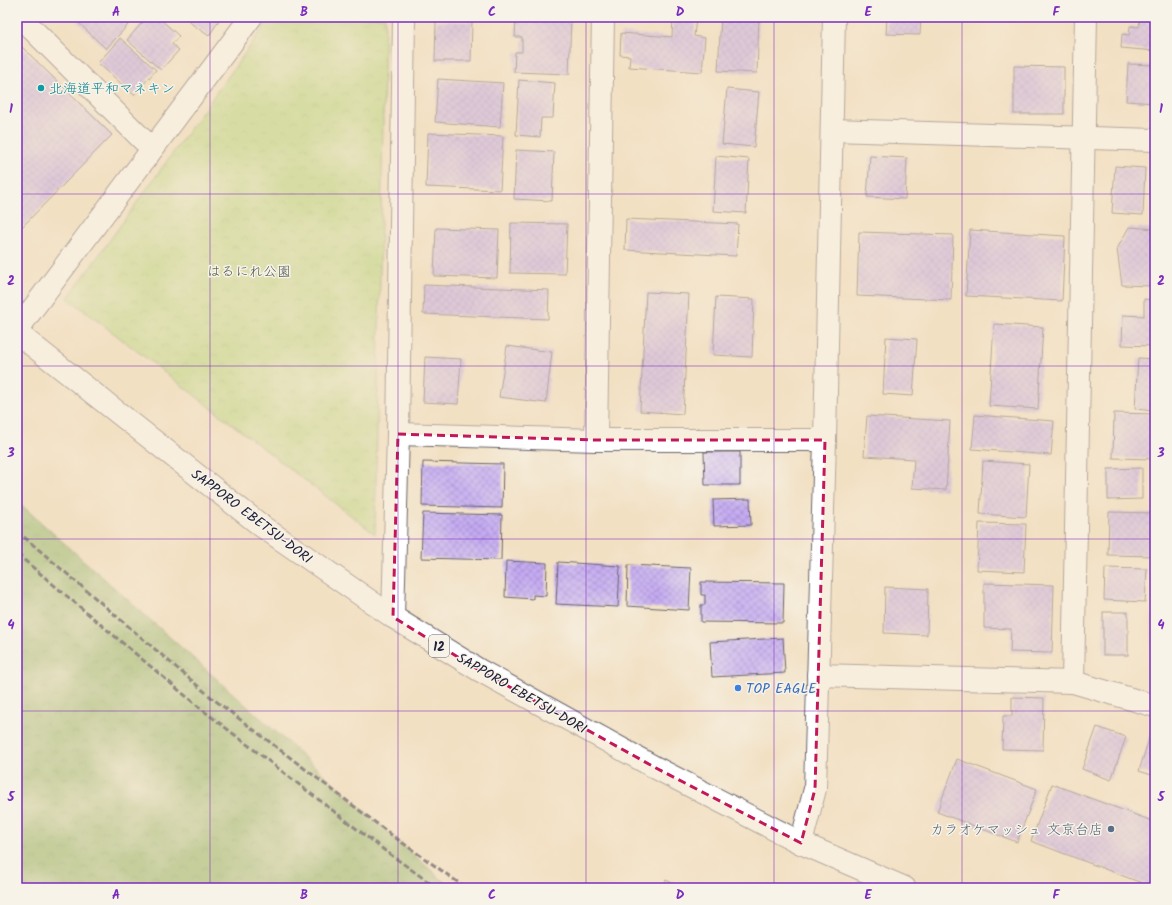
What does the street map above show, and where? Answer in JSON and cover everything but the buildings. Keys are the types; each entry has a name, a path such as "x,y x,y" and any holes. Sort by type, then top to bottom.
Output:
{"main road":[{"path":"20,17 152,149"},
{"path":"17,331 251,17"},
{"path":"393,617 398,434 404,17"},
{"path":"596,440 604,17"},
{"path":"801,843 815,788 825,440 834,17"},
{"path":"1073,682 1086,17"},
{"path":"832,130 1155,140"},
{"name":"SAPPORO EBETSU-DORI","path":"17,331 263,527 393,617 479,670 656,768 801,843 905,888"},
{"path":"398,434 596,440 825,440"},
{"path":"818,675 1073,682 1155,706"}],"highlighted area":[{"path":"398,434 596,440 825,440 815,789 801,843 656,768 479,670 393,617"}],"green space":[{"name":"はるにれ公園","path":"271,17 385,17 375,534 68,298"},
{"path":"17,501 451,888 17,888"}],"railway":[{"path":"17,531 212,698 393,836 466,888"},
{"path":"17,554 200,708 384,850 437,888"}],"place":[{"name":"北海道平和マネキン","path":"41,88"},
{"name":"TOP EAGLE","path":"738,688"},
{"name":"カラオケマッシュ 文京台店","path":"1111,829"}]}
